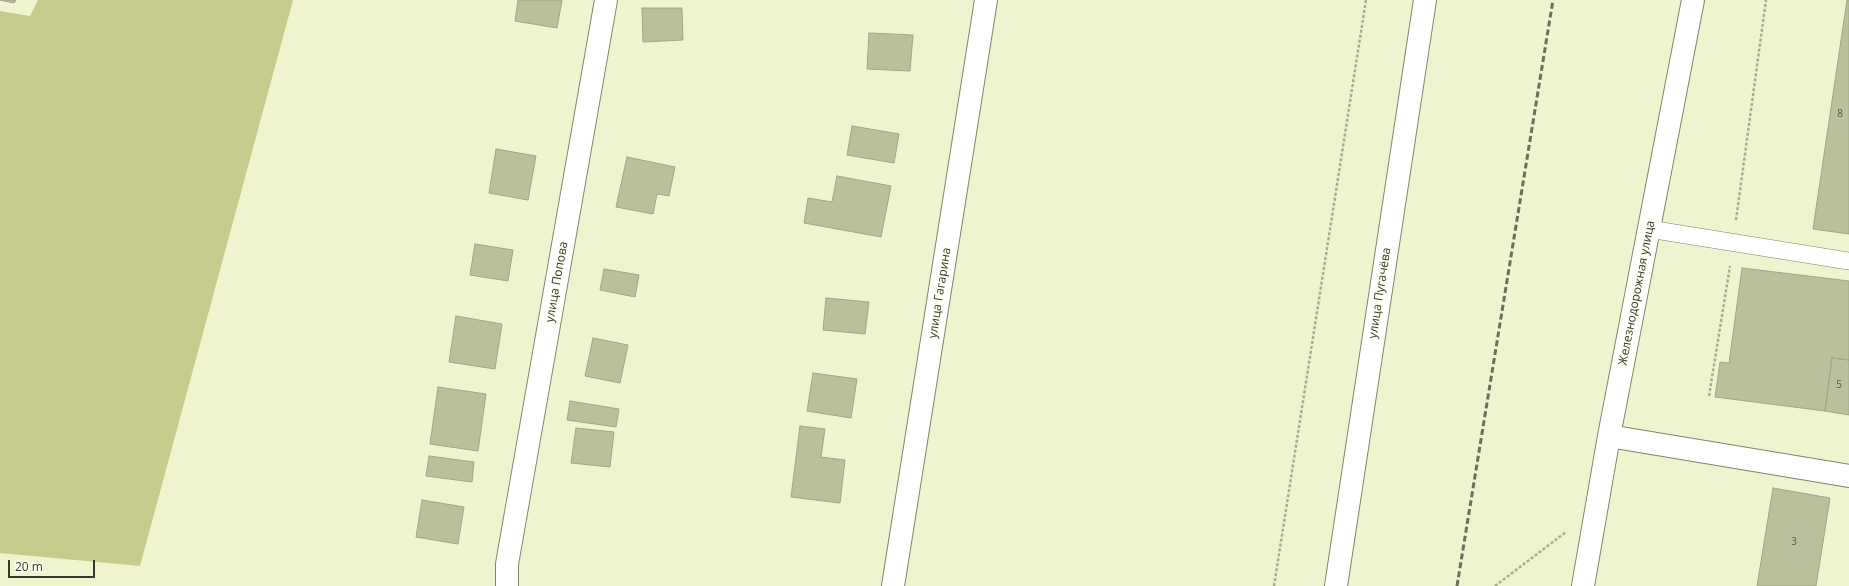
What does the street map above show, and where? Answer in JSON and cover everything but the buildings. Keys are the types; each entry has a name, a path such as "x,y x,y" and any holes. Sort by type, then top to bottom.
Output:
{"street":[{"name":"улица Попова","path":"507,586 507,564 606,0"},
{"name":"улица Гагарина","path":"893,586 986,0"},
{"name":"улица Пугачёва","path":"1336,586 1425,0"},
{"name":"Железнодорожная улица","path":"1583,586 1609,436 1693,0"},
{"path":"1609,436 1849,476"}],"lane":[{"path":"1649,229 1733,244 1849,261"}],"path":[{"path":"1274,586 1366,0"},
{"path":"1709,396 1733,244 1766,0"},
{"path":"1494,586 1596,509"}],"green space":[{"path":"38,0 293,0 140,566 0,553 0,11 30,16"}],"railway":[{"path":"1457,586 1553,0"}]}
